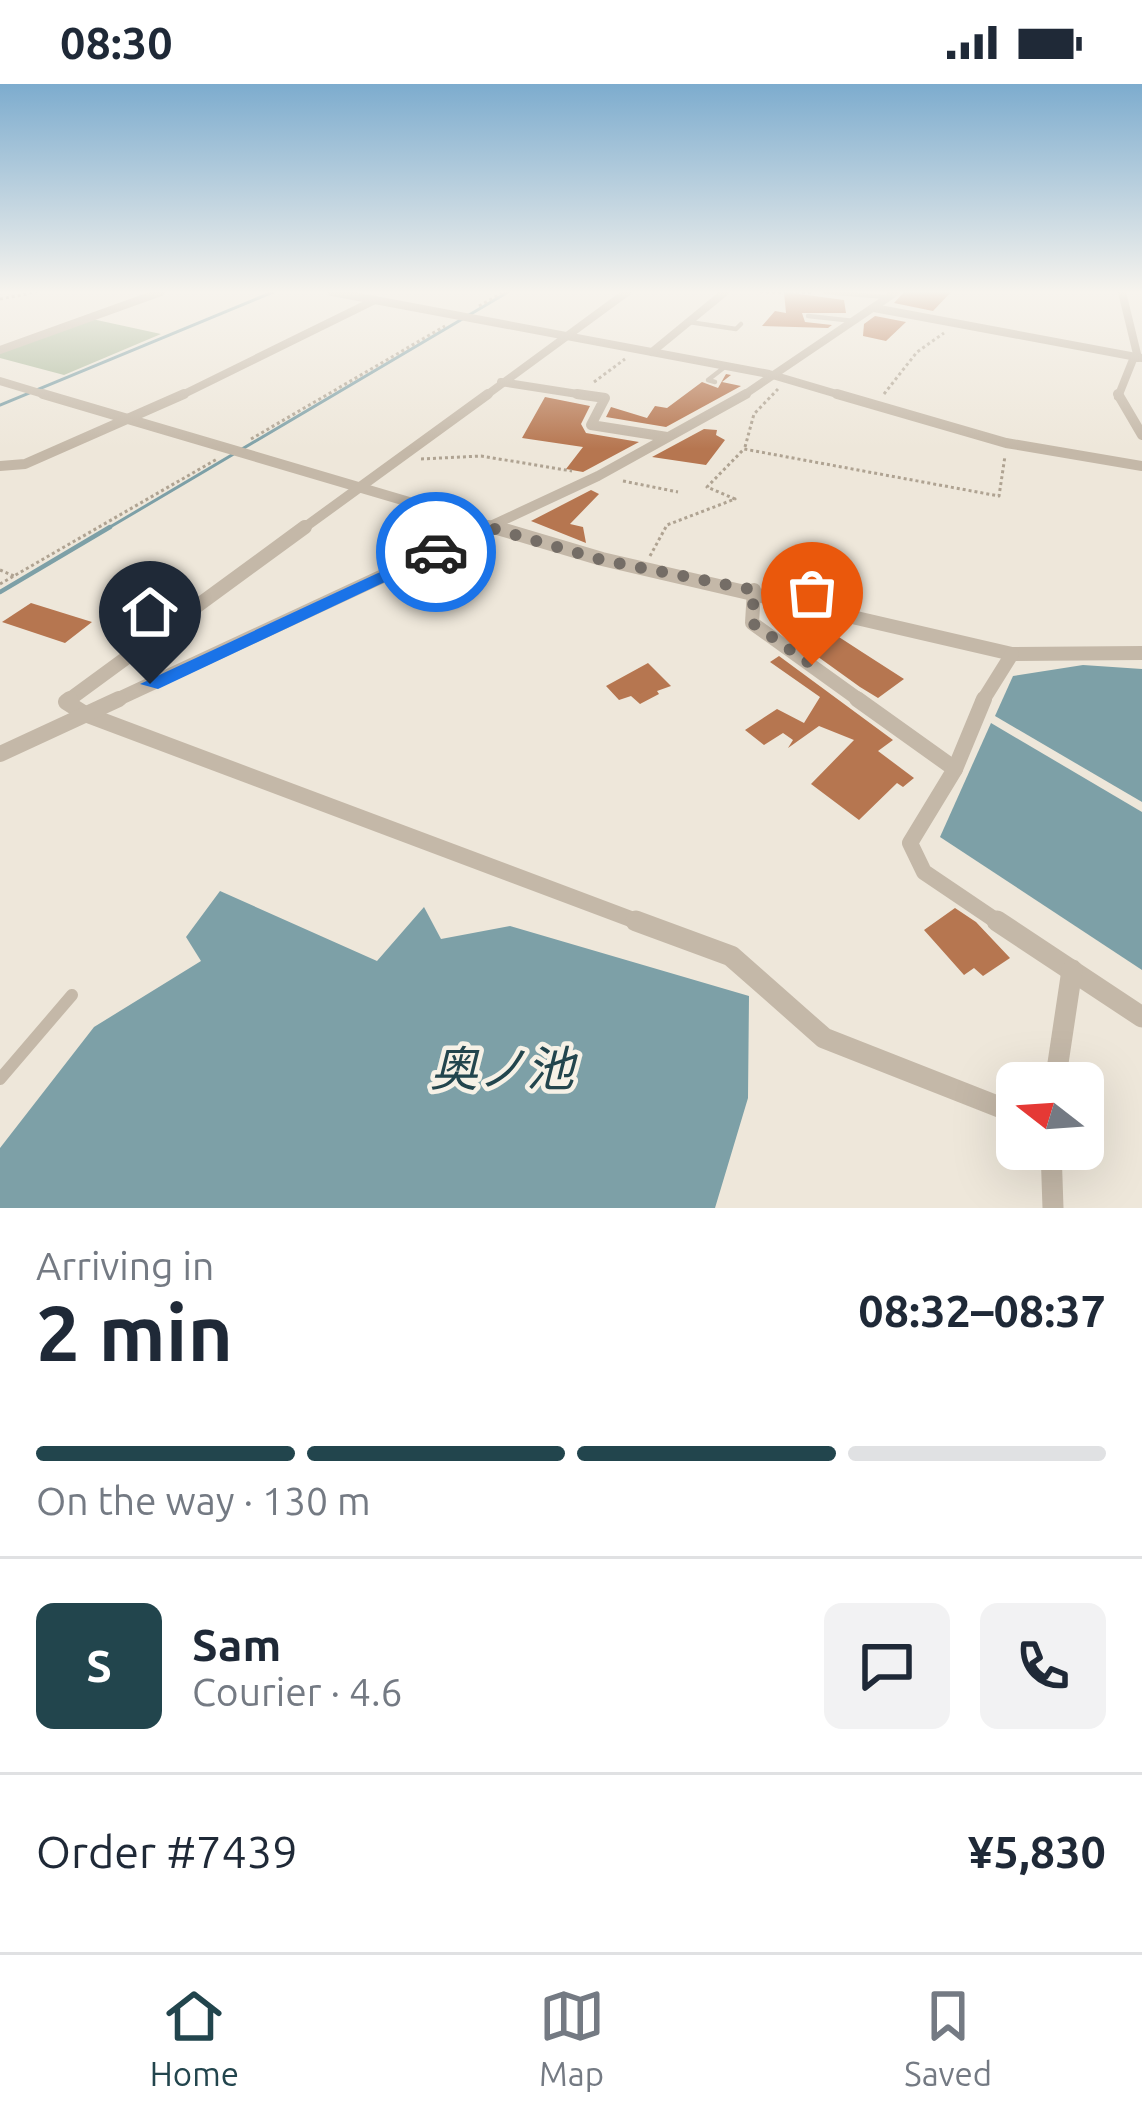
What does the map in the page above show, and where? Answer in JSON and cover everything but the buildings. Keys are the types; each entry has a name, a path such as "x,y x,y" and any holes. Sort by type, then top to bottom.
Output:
{"street":[{"path":"0,466 25,464 129,421 284,344"},
{"path":"555,344 66,702 85,714 731,956 824,1037 996,1106"},
{"path":"614,344 784,378 1006,443 1142,466"},
{"path":"652,352 661,344"},
{"path":"0,754 598,476 784,378 825,344"},
{"path":"1063,344 1138,358 1117,395 1142,436"},
{"path":"0,381 488,527 644,568 754,590 1012,654 1142,653"},
{"path":"501,382 604,398 591,424 667,437"},
{"path":"754,590 752,623 955,769"},
{"path":"1012,654 980,705 955,769 910,843 924,872 1142,1017"},
{"path":"1058,1062 1072,970"},
{"path":"1052,1170 1053,1208"}],"lane":[{"path":"715,382 708,380 726,366"},
{"path":"0,1079 72,995"}],"path":[{"path":"0,584 414,344"},
{"path":"876,404 928,344"},
{"path":"579,394 639,349"},
{"path":"644,568 667,525 735,500 707,487 744,448 754,414 784,378"},
{"path":"744,448 999,496 1006,443"},
{"path":"402,457 498,458 678,492"},
{"path":"0,570 14,576"}],"green space":[{"path":"21,344 136,344 64,375 0,358 0,352"}],"water":[{"path":"1083,665 1142,669 1142,802 995,716 1013,676"},
{"path":"991,723 1142,812 1142,970 940,837"},
{"name":"奥ノ池","path":"220,891 377,961 424,907 441,939 510,926 749,996 748,1098 715,1208 0,1208 0,1148 94,1027 201,961 186,937"}],"waterway":[{"path":"0,405 146,344"},
{"path":"105,530 419,344"},
{"path":"0,592 110,527"}],"way so far":[{"path":"436,552 488,527 602,560 754,590 752,623 812,665"}],"route":[{"path":"150,684 436,552"}]}
